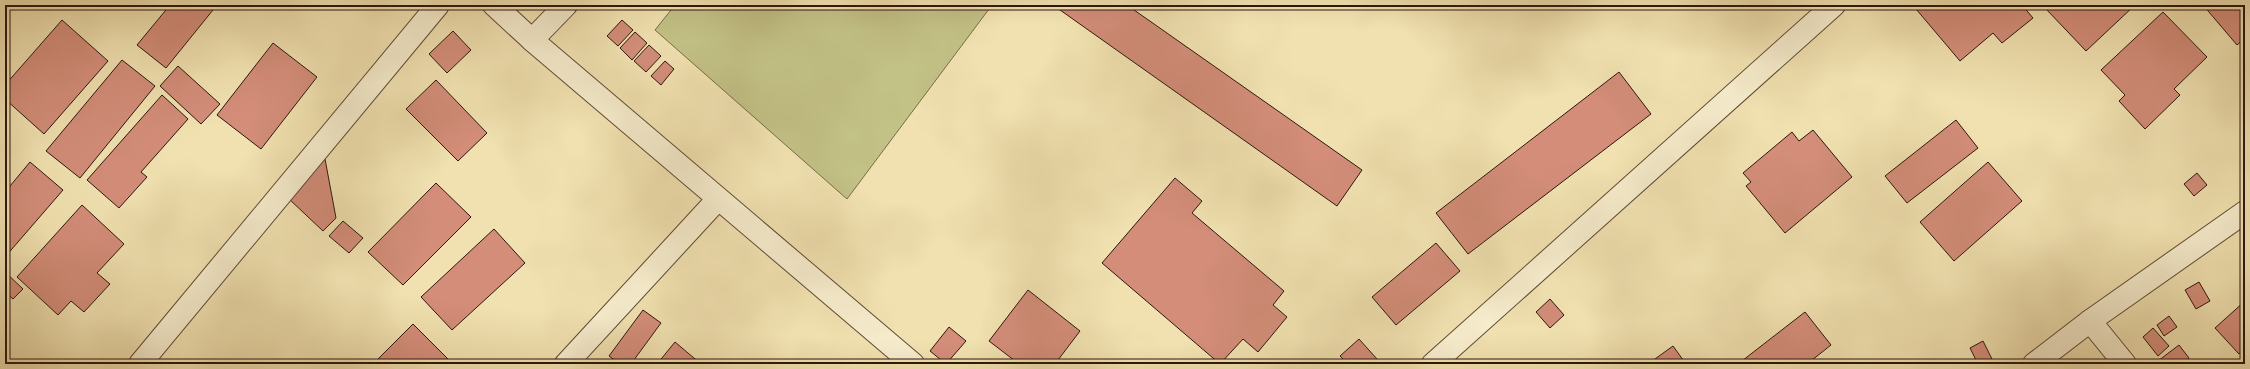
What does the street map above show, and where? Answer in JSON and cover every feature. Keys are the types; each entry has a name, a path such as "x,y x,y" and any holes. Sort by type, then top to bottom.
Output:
{"street":[{"path":"140,364 438,5"},
{"path":"494,5 532,40 912,364"},
{"path":"532,40 566,5"},
{"path":"1433,364 1834,5"},
{"path":"566,364 718,199"},
{"path":"2034,364 2090,321 2245,212"},
{"path":"2090,321 2125,364"}],"shaded area":[{"path":"675,5 992,5 847,199 655,30"}],"building":[{"path":"170,5 217,5 166,68 137,45"},
{"path":"1053,5 1127,5 1362,170 1337,206"},
{"path":"1921,5 2022,5 2033,18 2002,43 1993,33 1960,61 1916,9"},
{"path":"2050,5 2135,5 2086,51 2046,9"},
{"path":"2203,5 2245,5 2245,38 2237,45"},
{"path":"2163,12 2207,57 2174,89 2180,95 2145,129 2119,101 2125,95 2101,70"},
{"path":"62,20 108,61 44,134 5,99 5,85"},
{"path":"622,20 633,30 618,46 607,36"},
{"path":"453,31 471,50 447,73 429,54"},
{"path":"635,32 647,43 632,60 620,48"},
{"path":"273,43 317,77 261,149 217,115"},
{"path":"649,45 661,56 646,72 634,61"},
{"path":"122,60 155,86 80,178 46,151"},
{"path":"665,61 674,69 661,85 651,76"},
{"path":"178,66 220,104 201,124 160,86"},
{"path":"1619,72 1651,114 1468,254 1436,213"},
{"path":"436,80 487,133 458,161 406,109"},
{"path":"162,95 188,119 141,172 147,177 119,208 87,180"},
{"path":"1956,120 1978,148 1907,203 1885,176"},
{"path":"1813,130 1852,177 1785,233 1746,186 1751,182 1743,173 1792,132 1799,141"},
{"path":"325,159 336,218 323,231 288,198"},
{"path":"30,162 63,190 5,257 5,192"},
{"path":"1988,162 2022,201 1954,261 1920,222"},
{"path":"2197,173 2207,185 2194,196 2184,184"},
{"path":"1175,178 1202,201 1192,213 1284,291 1273,305 1287,317 1258,352 1243,339 1220,364 1102,263"},
{"path":"436,183 471,217 403,285 368,252"},
{"path":"82,205 124,244 97,273 110,284 84,312 71,301 58,315 17,277"},
{"path":"343,221 363,238 349,253 329,236"},
{"path":"494,229 525,263 452,330 421,297"},
{"path":"1436,243 1460,271 1396,325 1372,297"},
{"path":"5,272 23,289 13,299 5,292"},
{"path":"2199,282 2210,301 2196,309 2185,290"},
{"path":"1028,290 1080,331 1055,364 1019,364 989,341"},
{"path":"1550,299 1564,315 1550,328 1536,312"},
{"path":"2245,301 2245,348 2239,354 2215,328"},
{"path":"643,310 661,323 631,364 620,364 609,356"},
{"path":"1805,312 1831,345 1807,364 1738,364"},
{"path":"2169,316 2177,327 2164,336 2157,325"},
{"path":"413,324 453,364 373,364"},
{"path":"949,327 966,341 946,364 930,351"},
{"path":"2153,328 2169,346 2158,356 2143,337"},
{"path":"1359,339 1377,359 1372,364 1348,364 1340,356"},
{"path":"1983,341 1993,361 1988,364 1978,364 1970,348"},
{"path":"675,342 701,364 657,364"},
{"path":"2179,345 2189,358 2182,364 2160,364 2158,361"},
{"path":"1673,346 1686,364 1648,364"}]}
